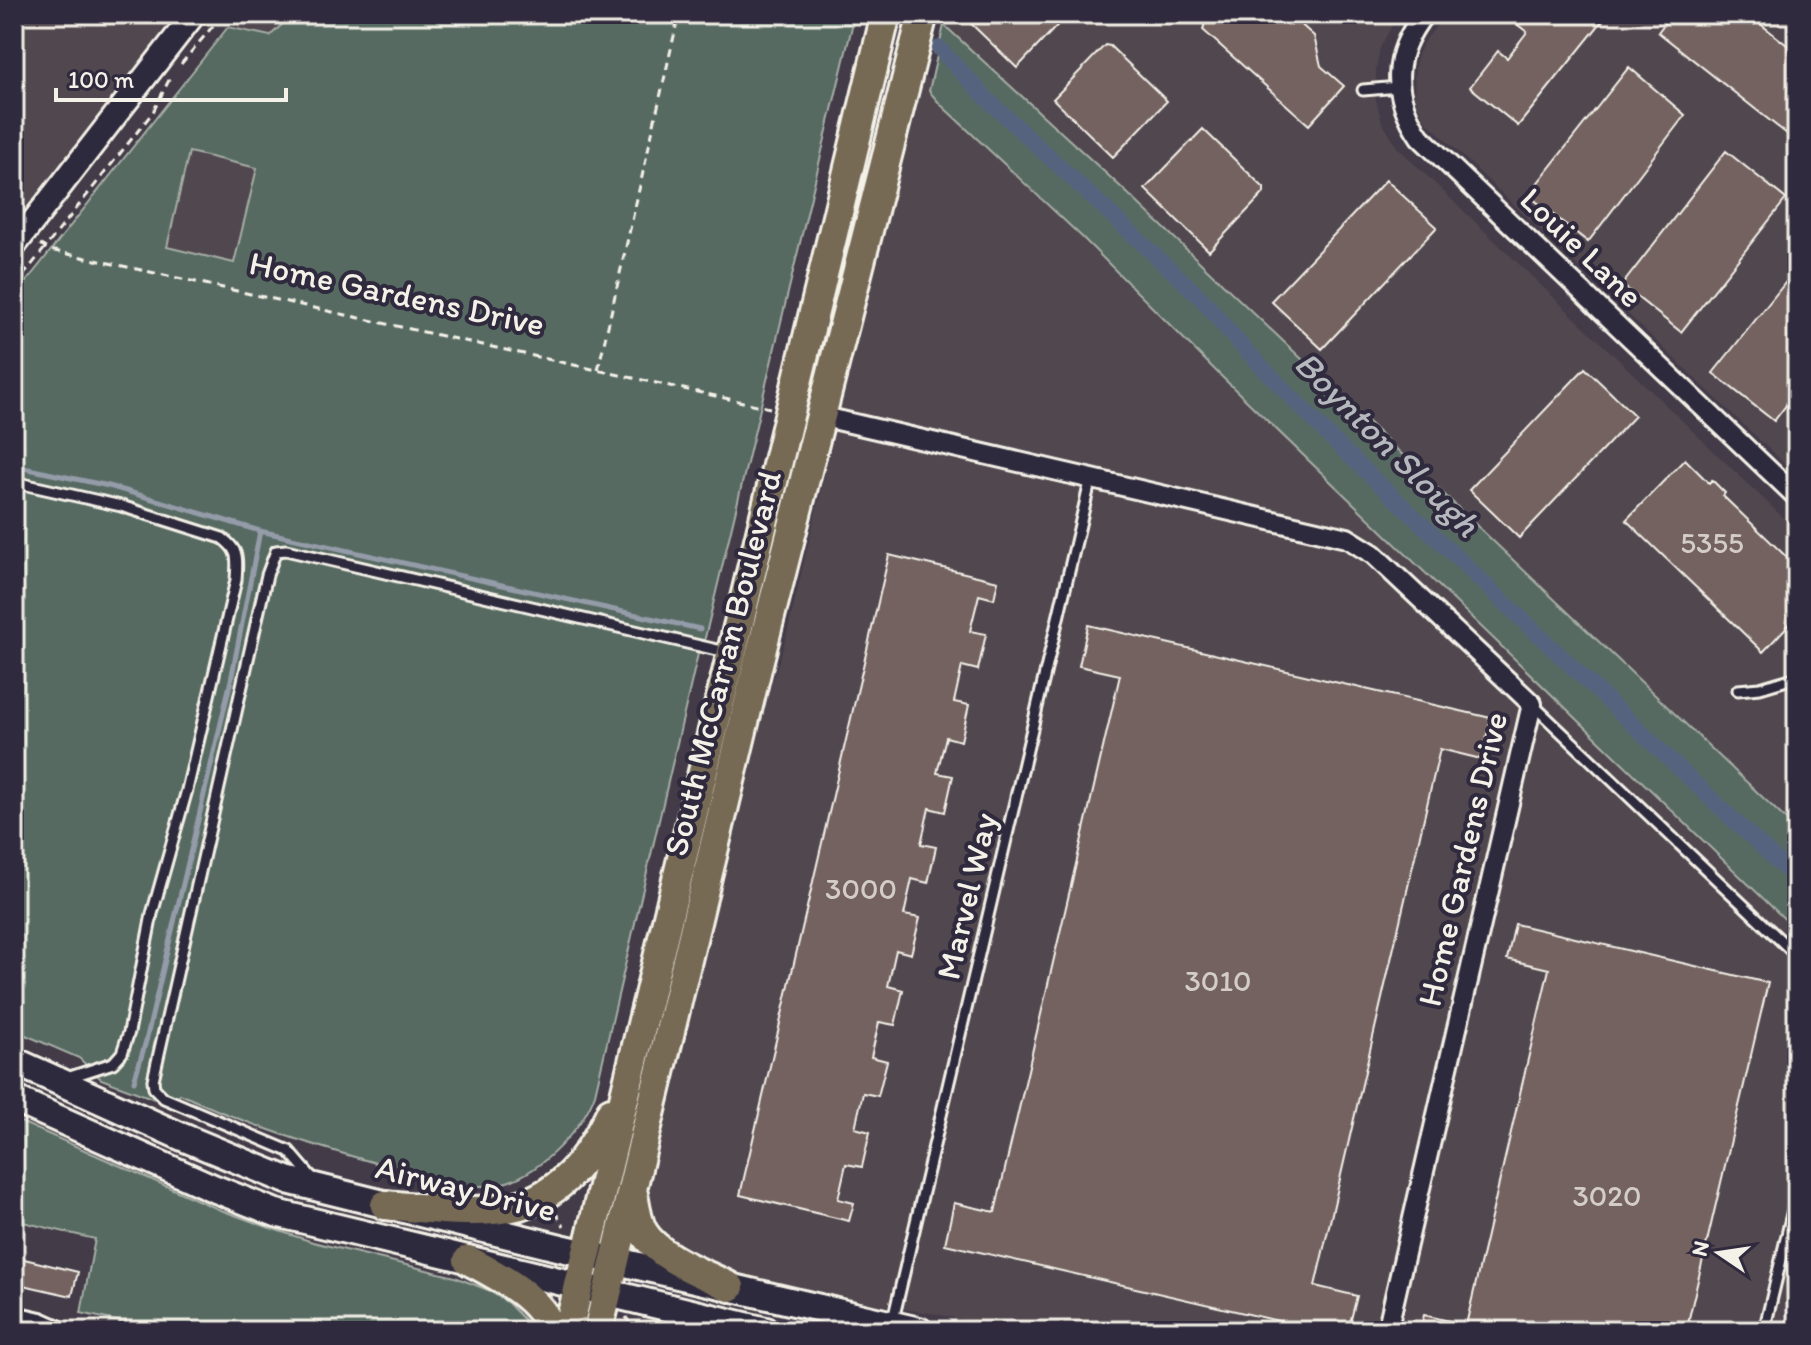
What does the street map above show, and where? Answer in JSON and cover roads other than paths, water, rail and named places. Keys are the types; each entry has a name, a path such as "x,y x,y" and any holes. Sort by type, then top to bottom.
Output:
{"main road":[{"name":"South McCarran Boulevard","path":"568,1331 579,1287 601,1257 632,1188 752,658 857,134 886,14"},
{"name":"South McCarran Boulevard","path":"598,1331 607,1293 601,1257 631,1068 820,416 923,14"},
{"path":"820,416 813,401 812,382 850,225 856,180 857,134"},
{"name":"Airway Drive","path":"14,1061 261,1170 322,1190 919,1331"},
{"path":"385,1205 485,1213 506,1211 545,1196 577,1167 592,1147 631,1068"},
{"name":"Airway Drive","path":"14,1099 276,1213 766,1331"},
{"path":"632,1188 640,1224 654,1244 730,1287"},
{"path":"468,1260 502,1279 536,1305 552,1331"}],"street":[{"path":"19,240 194,14"},
{"name":"Louie Lane","path":"1424,14 1403,48 1399,66 1399,87 1409,121 1420,137 1797,497"},
{"name":"Home Gardens Drive","path":"820,416 1355,541 1373,554 1532,704 1387,1331"},
{"path":"14,1316 60,1331"}],"lane":[{"path":"1363,90 1399,87"},
{"name":"Marvel Way","path":"892,1325 1091,478"},
{"path":"14,482 121,506 222,538 233,546 237,559 232,595 187,790 152,914 129,1032 122,1053 113,1063 57,1080"},
{"path":"322,1190 289,1151 164,1098 154,1088 153,1080 263,590 271,558 276,551 286,550 752,658"},
{"path":"1738,690 1760,688 1797,677"},
{"path":"1532,704 1797,956"},
{"path":"1764,1331 1797,1193"}],"waterway":[{"name":"Boynton Slough","path":"939,48 988,100 1201,298 1239,343 1331,438 1797,880"},
{"path":"14,466 109,486 260,531 700,629"},
{"path":"134,1081 231,680 260,531"}]}
